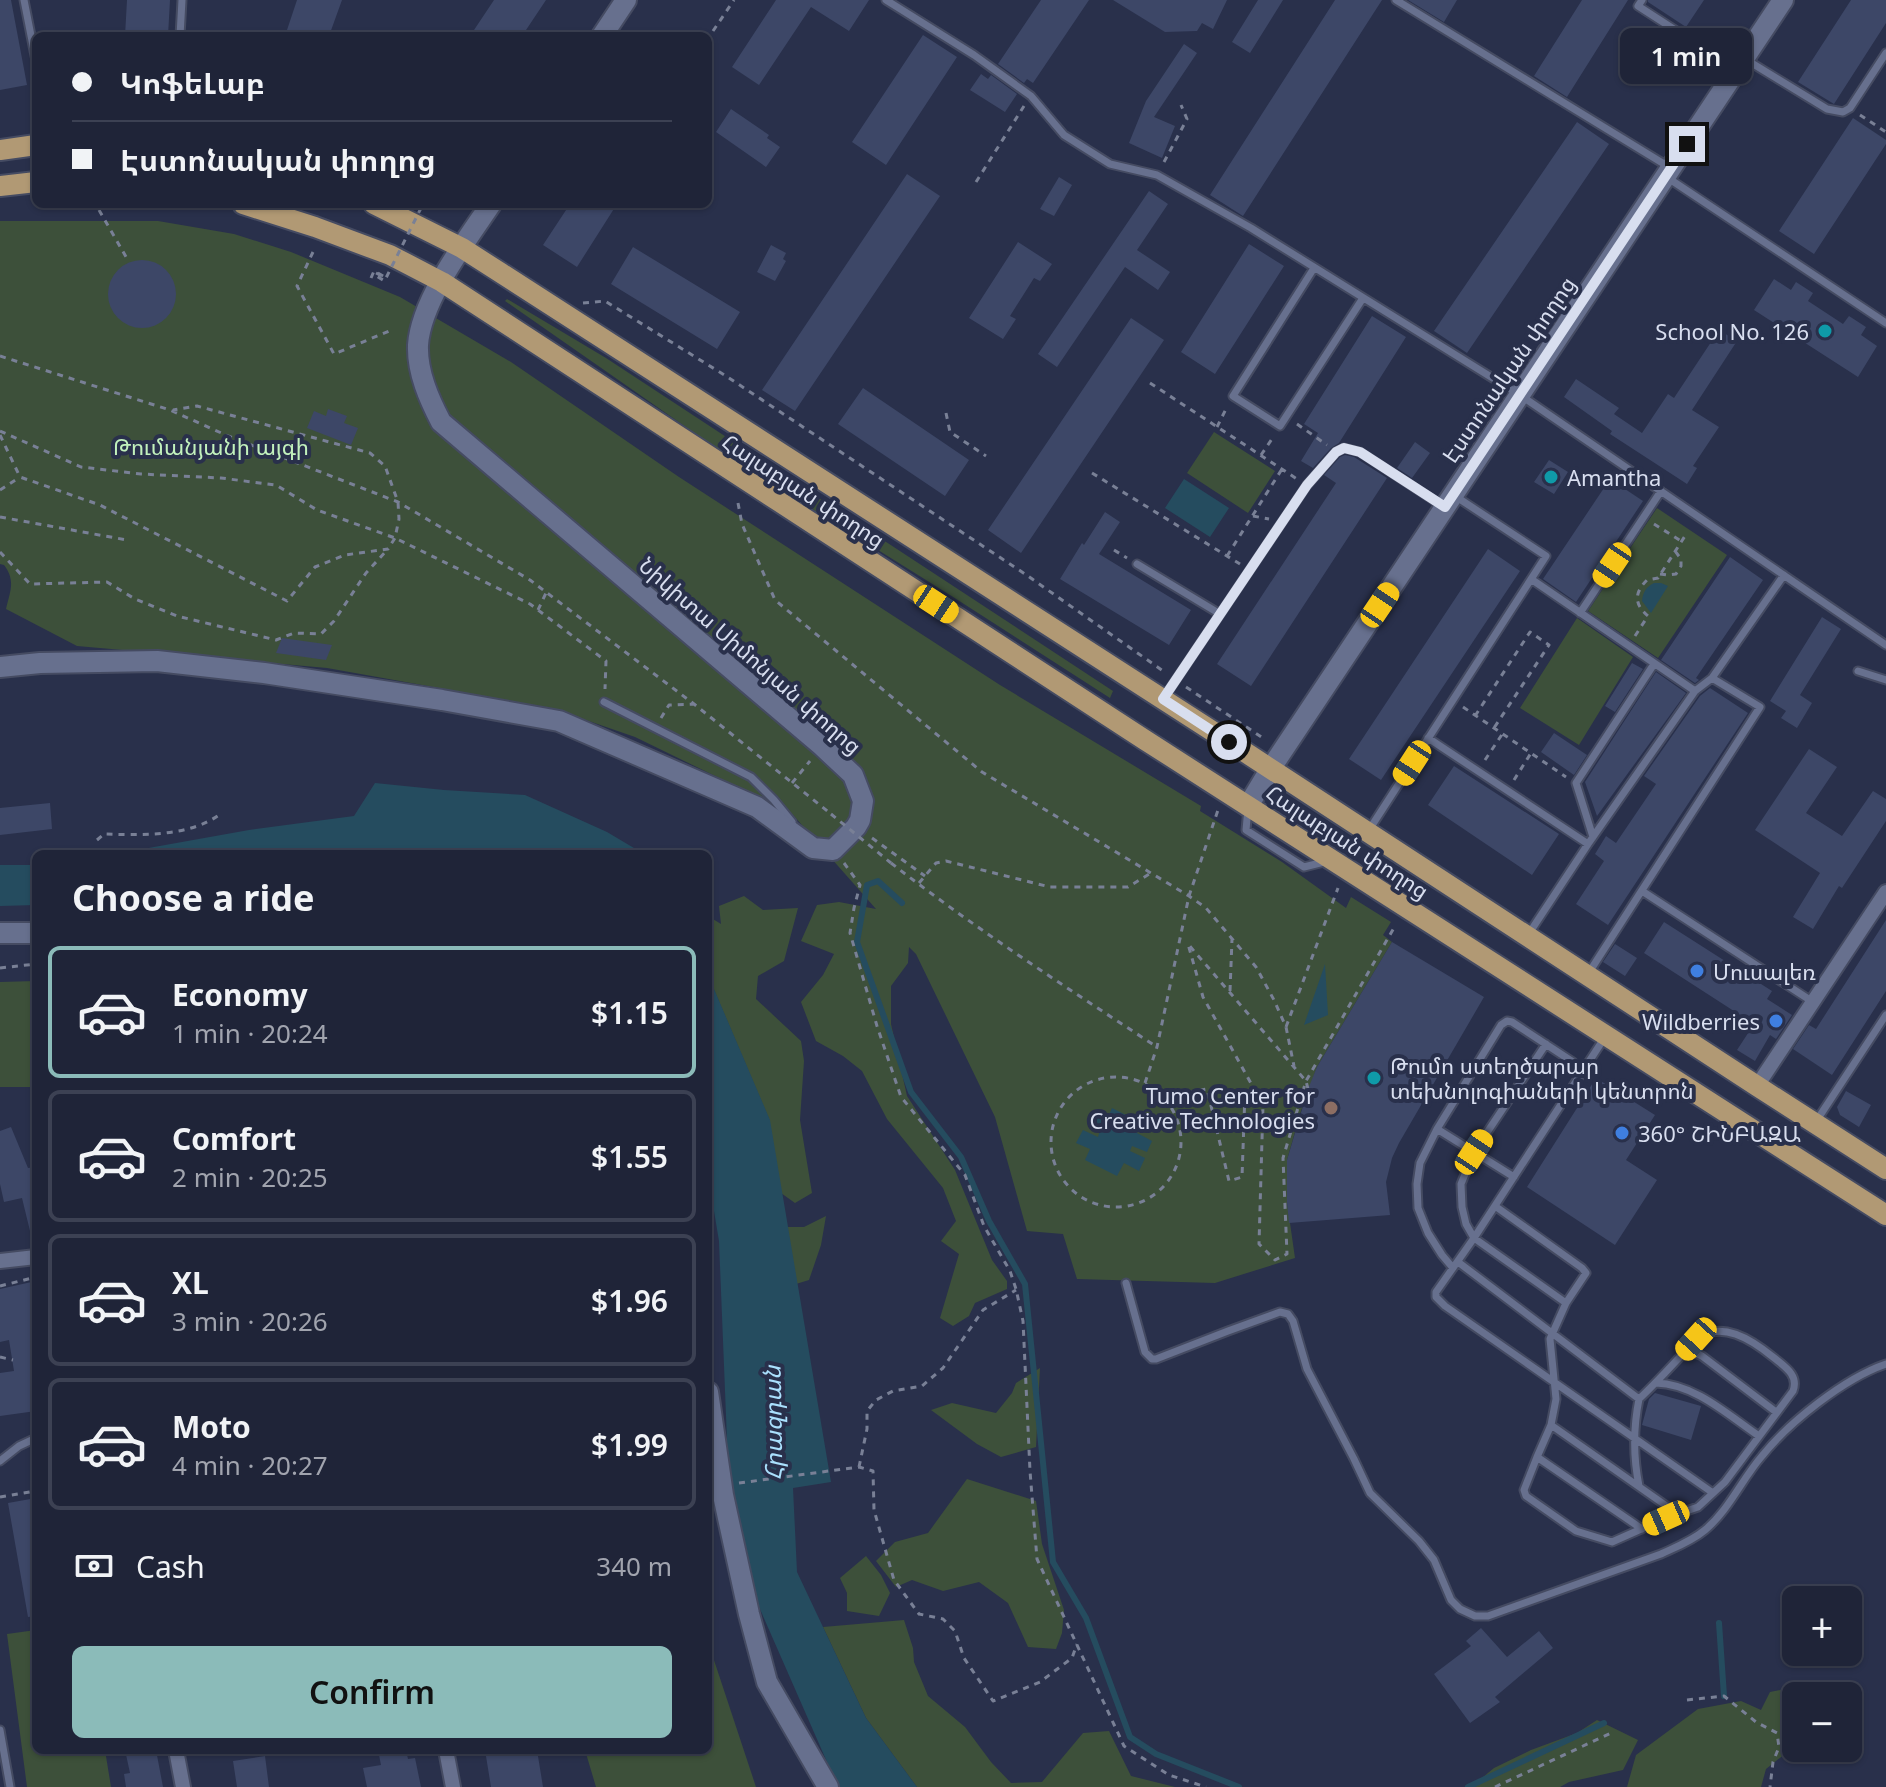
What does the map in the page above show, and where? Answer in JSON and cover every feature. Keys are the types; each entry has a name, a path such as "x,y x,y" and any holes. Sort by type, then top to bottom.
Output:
{"main road":[{"path":"0,150 32,146"},
{"path":"0,186 32,182"},
{"name":"Հալաբյան փողոց","path":"256,208 390,255 442,282 1248,806 1886,1215"},
{"name":"Հալաբյան փողոց","path":"382,208 462,248 1271,768 1886,1169"}],"street":[{"path":"605,32 626,0"},
{"name":"Էստոնական փողոց","path":"1248,806 1783,0"},
{"name":"Նիկիտա Սիմոնյան փողոց","path":"488,208 442,282 421,326 418,348 428,395 441,422 853,775 863,801 856,827"},
{"path":"0,667 40,663 157,661 294,677 559,721 757,807 823,849 856,827"},
{"path":"1757,1086 1886,892"},
{"path":"0,933 32,933"},
{"path":"0,1261 32,1257"},
{"path":"712,1419 723,1495 767,1682 828,1787"},
{"path":"177,1754 183,1787"},
{"path":"447,1754 453,1787"}],"lane":[{"path":"24,0 32,41"},
{"path":"180,32 182,0"},
{"path":"886,0 974,55 1031,96 1064,135 1110,164 1157,175 1251,228 1520,395 1886,645"},
{"path":"1396,0 1668,172 1886,323"},
{"path":"1642,0 1638,6 1827,109 1843,112 1850,108 1886,53"},
{"path":"1314,268 1233,396 1280,426 1363,298"},
{"path":"1163,699 1307,485 1336,452 1344,448 1360,452 1546,556 1368,832"},
{"path":"1580,613 1661,491"},
{"path":"1137,564 1220,614"},
{"path":"1527,937 1590,840 1695,691 1712,678 1784,575"},
{"path":"1531,579 1695,691"},
{"path":"1590,840 1576,783 1654,664"},
{"path":"1858,671 1886,680"},
{"path":"1587,976 1760,707 1712,678"},
{"path":"604,702 751,777 823,849"},
{"path":"1428,738 1590,840"},
{"path":"1642,891 1813,1002"},
{"path":"1815,1124 1886,1015"},
{"path":"1573,1062 1512,1022 1501,1025 1437,1129 1420,1163 1418,1208 1428,1233 1442,1255 1639,1399"},
{"path":"1606,1035 1436,1292 1438,1301 1713,1493"},
{"path":"1546,1044 1474,1152 1461,1184 1462,1207 1466,1224 1474,1238 1566,1303"},
{"path":"1437,1129 1514,1177"},
{"path":"1495,1206 1585,1270 1550,1339 1556,1399 1551,1425 1524,1490 1526,1496 1576,1531 1612,1542 1698,1507 1725,1482 1793,1391 1793,1375 1760,1347 1735,1333 1721,1331 1696,1339 1639,1399 1634,1438 1634,1462 1639,1486"},
{"path":"1126,1283 1145,1352 1152,1359 1280,1312 1288,1314 1293,1321 1307,1369 1370,1493 1434,1560 1451,1600 1460,1609 1475,1616 1488,1616 1684,1543 1705,1530 1722,1512 1775,1440 1850,1382 1886,1364"},
{"path":"1685,1351 1702,1356 1776,1412"},
{"path":"1656,1383 1672,1383 1688,1390 1759,1436"},
{"path":"1551,1425 1678,1514"},
{"path":"0,1461 32,1440"},
{"path":"1537,1457 1642,1529"},
{"path":"0,1730 6,1783"}],"path":[{"path":"713,31 734,0"},
{"path":"976,182 1031,96"},
{"path":"1157,175 1187,119 1181,105"},
{"path":"1850,108 1886,132"},
{"path":"385,277 375,275 383,280 386,278 421,208"},
{"path":"99,210 129,262"},
{"path":"313,252 297,286 334,354 394,329"},
{"path":"371,278 374,271 385,277"},
{"path":"578,303 605,301 726,376 1025,574 1263,738"},
{"path":"0,356 170,410 228,436 398,502 530,580 694,704 891,863 1049,976 1157,1047"},
{"path":"1150,383 1307,485"},
{"path":"1217,427 1233,396"},
{"path":"0,552 30,584 107,582 135,599 177,616 276,640 294,633 321,634 395,538 399,519 398,502 385,466 370,453 197,406 170,410"},
{"path":"946,413 950,432 986,456"},
{"path":"1287,416 1336,452"},
{"path":"1261,455 1280,426"},
{"path":"0,433 20,477 100,505 287,601 315,567 345,555 388,549"},
{"path":"0,433 81,467 276,485 317,510 395,538 530,604 606,661 604,702"},
{"path":"1227,556 1282,469"},
{"path":"1092,473 1250,571"},
{"path":"0,490 20,477"},
{"path":"738,503 742,524 775,600 982,772 1206,908 1256,967 1286,1027 1294,1067"},
{"path":"0,517 127,540"},
{"path":"1644,517 1681,541"},
{"path":"1629,646 1648,616 1639,609 1637,597 1640,587 1647,580 1658,578 1685,536"},
{"path":"1660,574 1676,574 1681,559 1675,551"},
{"path":"538,610 546,593"},
{"path":"1475,716 1530,632 1549,645 1494,728"},
{"path":"1453,701 1576,783"},
{"path":"655,727 669,705 694,704"},
{"path":"1478,771 1503,733"},
{"path":"792,783 822,746"},
{"path":"1507,790 1531,753"},
{"path":"1145,1083 1157,1047 1189,896 1218,810"},
{"path":"97,840 104,834 142,835 194,828 219,815"},
{"path":"856,827 925,876"},
{"path":"823,849 860,885 850,933 901,1097 965,1175 984,1226 1010,1271 1016,1289 1023,1321 1037,1559 1124,1746 1169,1775 1206,1787"},
{"path":"918,883 936,863 946,861 1050,887 1128,887 1151,873"},
{"path":"1286,1027 1338,888"},
{"path":"1308,1089 1306,1081 1188,944 1203,997 1263,1105 1259,1244 1275,1260 1287,1254 1283,1158 1306,1081 1395,926"},
{"path":"1230,991 1232,939"},
{"path":"0,968 32,964"},
{"path":"1118,1076 1145,1083 1164,1097 1178,1123 1181,1144 1177,1164 1167,1182 1152,1196 1134,1204 1114,1207 1094,1203 1076,1193 1062,1178 1053,1160 1051,1140 1054,1119 1079,1088 1098,1079 1118,1076"},
{"path":"1164,1097 1207,1089 1229,1181 1242,1177 1245,1093 1255,1092"},
{"path":"0,1286 32,1278"},
{"path":"859,1467 867,1429 867,1411 876,1400 893,1391 922,1386 943,1368 983,1310 1016,1289"},
{"path":"0,1357 13,1360"},
{"path":"727,1485 859,1467 873,1471 874,1510 894,1580 919,1614 943,1619 955,1631 964,1658 993,1701 1040,1682 1072,1658 1077,1644"},
{"path":"0,1497 32,1492"},
{"path":"1687,1700 1724,1696 1756,1722 1777,1733 1779,1747 1773,1762 1770,1787"},
{"path":"1495,1787 1611,1733"}],"green space":[{"name":"Թումանյանի այգի","path":"0,221 158,221 234,234 291,252 400,297 511,362 679,477 1000,685 1201,806 1200,811 1282,862 1346,908 1351,897 1391,922 1383,935 1392,942 1317,1067 1287,1160 1287,1202 1295,1258 1215,1283 1077,1279 1063,1234 1027,1231 995,1117 916,954 909,947 908,963 891,986 891,1024 907,1096 955,1170 992,1260 1007,1281 1007,1289 975,1303 969,1316 953,1326 940,1318 959,1254 941,1241 956,1221 943,1188 887,1119 862,1071 816,1041 801,1002 823,975 834,954 801,941 817,905 839,902 876,909 793,815 635,737 551,708 327,668 77,646 6,609 11,581 8,571 0,564"},
{"path":"507,299 606,358 1113,691 1110,698 726,455 505,301"},
{"path":"1214,432 1275,471 1248,513 1187,473"},
{"path":"1657,508 1727,555 1658,658 1588,611"},
{"path":"1577,618 1633,657 1579,745 1520,708"},
{"path":"744,896 763,910 798,908 784,961 758,976 756,999 801,1041 804,1061 800,1120 812,1193 795,1203 781,1193 769,1119 712,985 712,918 721,924 719,906"},
{"path":"32,981 32,1087 0,1087 0,982"},
{"path":"826,1216 821,1245 809,1280 796,1284 787,1227 804,1227"},
{"path":"1040,1368 1036,1447 1001,1457 977,1444 931,1410 952,1403 996,1413 1016,1383"},
{"path":"967,1479 1036,1501 1042,1544 1064,1610 1062,1633 1056,1649 1028,1647 1008,1603 979,1582 943,1591 912,1580 896,1587 876,1561 895,1542 928,1533"},
{"path":"866,1556 890,1593 879,1616 847,1611 847,1593 840,1578"},
{"path":"904,1620 914,1662 928,1696 965,1727 1011,1783 1042,1782 1083,1733 1109,1731 1131,1776 1175,1787 917,1787 866,1718 823,1627"},
{"path":"32,1631 32,1754 106,1754 111,1787 27,1787 7,1634"},
{"path":"712,1654 756,1787 596,1787 586,1754 712,1754"},
{"path":"1782,1690 1782,1756 1766,1769 1761,1787 1627,1787 1636,1755 1698,1709 1741,1701 1761,1710 1770,1692"},
{"path":"1597,1720 1638,1740 1623,1770 1569,1782 1560,1787 1471,1787 1494,1768 1577,1733"}],"water":[{"path":"1184,479 1229,508 1210,537 1165,508"},
{"path":"1654,583 1668,586 1651,613 1642,601 1645,590"},
{"path":"375,783 525,795 607,832 637,850 137,850 249,830 354,816"},
{"path":"0,865 32,865 32,905 0,906"},
{"path":"1325,964 1328,1015 1304,1025"},
{"name":"Հրազդան","path":"712,984 770,1120 831,1482 793,1488 797,1572 866,1718 917,1787 838,1787 756,1600 728,1465 719,1241 712,1199"},
{"path":"1112,1108 1142,1123 1137,1133 1152,1141 1147,1152 1132,1146 1130,1151 1145,1158 1139,1171 1124,1163 1117,1176 1085,1160 1090,1149 1076,1143 1083,1130 1098,1137 1100,1130 1087,1123 1092,1112 1107,1119"}],"building":[{"path":"0,0 11,0 27,85 0,90"},
{"path":"127,0 170,0 168,32 125,32"},
{"path":"297,0 342,0 330,32 286,32"},
{"path":"494,0 546,0 525,32 473,32"},
{"path":"776,0 869,0 849,31 811,7 759,85 732,67"},
{"path":"1041,0 1089,0 1033,83 1027,79 1024,83 998,64"},
{"path":"1113,0 1227,0 1213,29 1202,23 1197,31 1165,32"},
{"path":"1258,0 1283,0 1250,53 1232,42"},
{"path":"1335,0 1382,0 1243,216 1210,195"},
{"path":"1408,0 1457,0 1444,22"},
{"path":"1582,0 1628,0 1567,97 1534,76"},
{"path":"1648,0 1704,0 1686,27"},
{"path":"1851,0 1886,0 1886,23 1834,104 1798,82"},
{"path":"923,35 957,57 886,165 852,142"},
{"path":"1184,44 1197,53 1154,117 1175,126 1162,158 1129,143 1146,101"},
{"path":"981,74 988,79 991,75 1017,94 1005,112 970,90"},
{"path":"731,109 769,135 767,138 780,147 766,167 716,132"},
{"path":"1853,118 1886,140 1886,144 1814,254 1779,231"},
{"path":"1577,122 1609,144 1467,353 1434,331"},
{"path":"907,174 940,196 795,411 762,390"},
{"path":"1059,177 1072,185 1054,216 1040,209"},
{"path":"1149,191 1168,204 1137,250 1170,272 1158,290 1125,267 1057,367 1038,354"},
{"path":"567,208 614,208 577,267 543,245"},
{"path":"1018,242 1052,264 1040,281 1034,278 1010,316 1016,319 1003,339 969,318"},
{"path":"1249,244 1284,266 1215,374 1181,352"},
{"path":"771,245 786,253 783,259 786,261 775,281 757,272"},
{"path":"633,247 740,312 717,349 611,284"},
{"path":"142,260 166,270 176,294 166,318 142,328 118,318 108,294 118,270"},
{"name":"School No. 126","path":"1774,279 1791,290 1796,282 1813,293 1808,301 1843,324 1849,316 1866,327 1861,335 1877,346 1858,377 1754,310"},
{"path":"1372,316 1406,337 1339,443 1313,468 1301,461 1318,433 1304,424"},
{"path":"1131,318 1164,340 1021,553 988,530"},
{"path":"1719,330 1737,341 1692,410 1719,427 1693,466 1697,468 1687,484 1610,434 1612,431 1564,397 1576,379 1619,408 1614,414 1642,433 1668,394 1674,398"},
{"path":"863,388 969,460 945,496 838,424"},
{"path":"328,409 347,416 344,423 358,428 351,445 307,428 314,411 326,416"},
{"path":"1415,442 1430,453 1412,478 1397,468"},
{"path":"1345,455 1354,457 1387,478 1251,686 1217,664 1336,483 1324,475"},
{"name":"Amantha","path":"1549,460 1568,472 1554,494 1534,482"},
{"path":"1610,479 1643,501 1576,602 1543,579"},
{"path":"1105,512 1120,522 1099,554 1191,610 1169,645 1060,579"},
{"path":"1488,549 1520,571 1381,780 1349,759"},
{"path":"1730,557 1763,580 1695,683 1661,660"},
{"path":"1822,617 1841,629 1800,695 1812,703 1797,728 1781,718 1786,711 1770,701"},
{"path":"282,638 332,645 326,660 276,653"},
{"path":"1632,663 1643,669 1615,712 1605,706"},
{"path":"1656,672 1686,693 1597,816 1585,782"},
{"path":"1710,688 1748,713 1608,925 1576,904 1604,861 1595,854 1606,836 1616,843 1656,784 1644,776 1700,696"},
{"path":"1554,733 1587,755 1574,775 1541,752"},
{"path":"1809,749 1837,767 1806,813 1842,836 1873,791 1886,799 1886,821 1842,888 1839,886 1813,929 1793,917 1820,873 1755,830"},
{"path":"1454,766 1559,834 1532,875 1428,805"},
{"path":"50,803 52,829 0,835 0,808"},
{"path":"1886,920 1886,991 1832,1075 1793,1049 1809,1025 1816,1029"},
{"path":"1664,922 1772,991 1767,999 1792,1015 1776,1039 1770,1035 1755,1061 1737,1050 1754,1024 1644,953"},
{"name":"Թումո ստեղծարար տեխնոլոգիաների կենտրոն","path":"1392,942 1484,997 1392,1158 1386,1182 1390,1215 1289,1223 1287,1160 1308,1089 1317,1067"},
{"path":"1615,944 1637,958 1625,976 1603,962"},
{"path":"1596,1078 1655,1115 1626,1160 1657,1180 1615,1245 1527,1187"},
{"path":"1846,1091 1871,1105 1859,1127 1840,1115 1837,1107"},
{"path":"11,1127 28,1168 32,1168 32,1231 22,1198 4,1202 0,1184 0,1131"},
{"path":"32,1282 32,1412 0,1416 0,1373 14,1371 9,1340 0,1342 0,1289"},
{"path":"1655,1393 1701,1406 1691,1440 1642,1425 1649,1399"},
{"path":"32,1499 32,1616 28,1617 8,1503"},
{"path":"1481,1628 1507,1657 1539,1631 1553,1648 1495,1697 1500,1702 1470,1723 1434,1674 1471,1646 1466,1641"},
{"path":"126,1754 157,1754 163,1787 126,1787 124,1774 130,1773"},
{"path":"379,1754 407,1754 408,1759 415,1758 421,1787 367,1787 363,1768 381,1765"},
{"path":"486,1754 538,1754 543,1787 491,1787"},
{"path":"265,1756 269,1787 237,1787 233,1761"}],"waterway":[{"path":"902,903 878,881 867,885 857,942 911,1092 961,1157 989,1221 1025,1284 1053,1562 1086,1618 1130,1737 1156,1754 1239,1787"},
{"path":"1719,1623 1724,1696"},
{"path":"1468,1787 1604,1723"}],"place":[{"name":"School No. 126","path":"1825,331"},
{"name":"Amantha","path":"1551,477"},
{"name":"Մուսալեռ","path":"1697,971"},
{"name":"Wildberries","path":"1776,1021"},
{"name":"Թումո ստեղծարար տեխնոլոգիաների կենտրոն","path":"1374,1078"},
{"name":"Tumo Center for Creative Technologies","path":"1331,1108"},
{"name":"360° ՇԻՆԲԱԶԱ","path":"1622,1133"}],"route":[{"path":"1229,742 1163,699 1307,485 1336,452 1352,448 1445,507 1687,144"}]}
